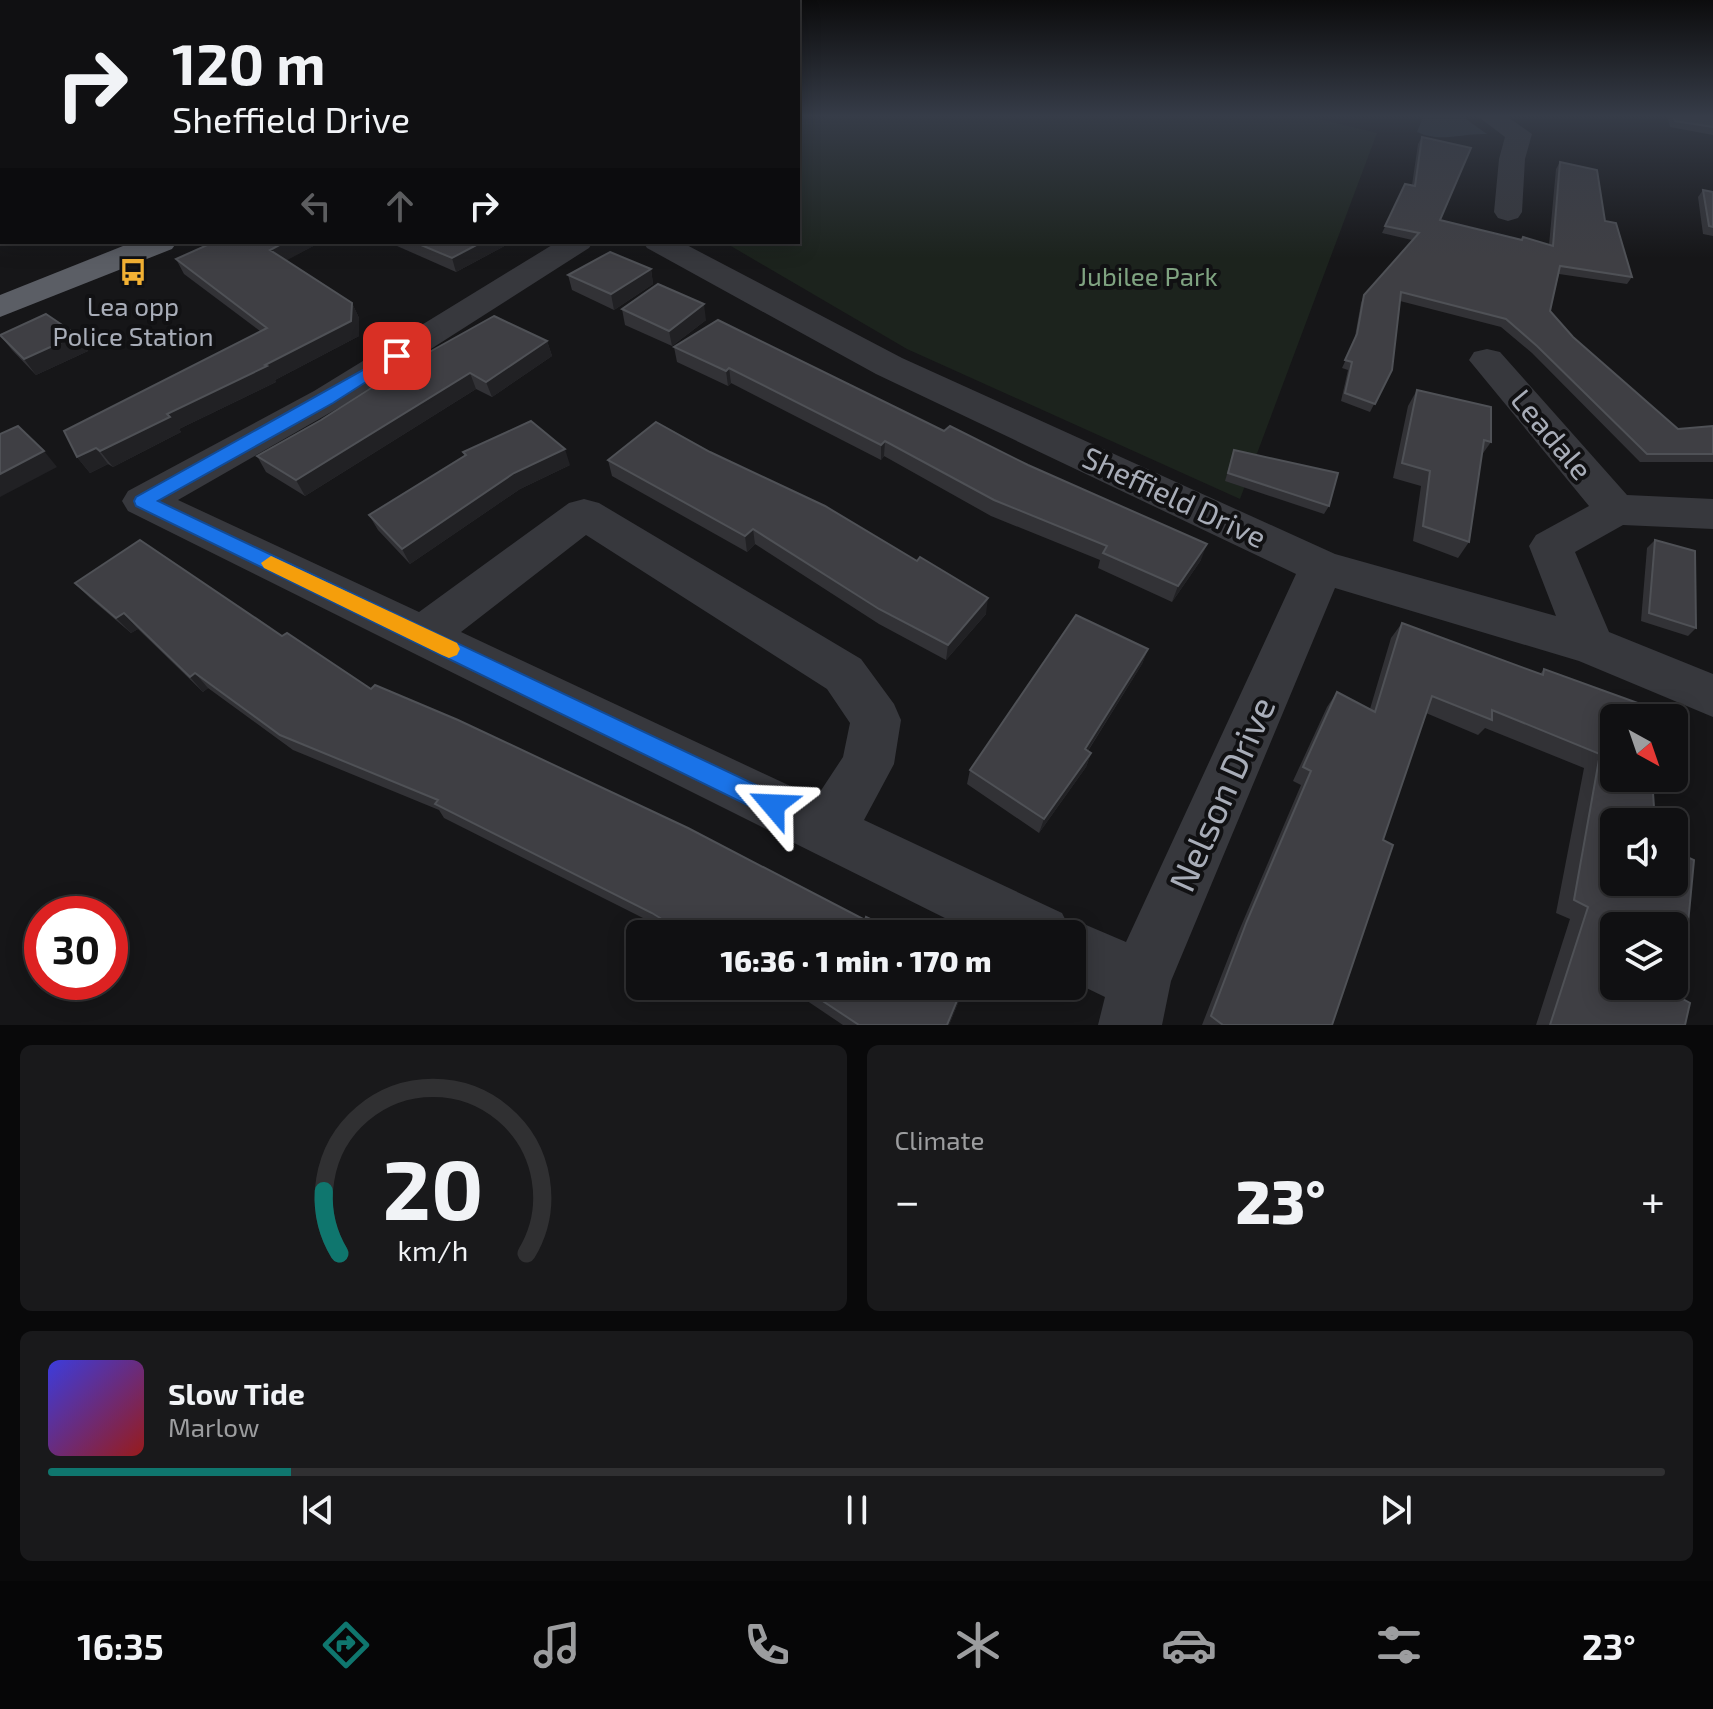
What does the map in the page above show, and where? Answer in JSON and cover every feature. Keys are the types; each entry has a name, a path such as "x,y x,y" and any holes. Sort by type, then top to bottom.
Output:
{"highway":[{"path":"0,307 156,244"}],"street":[{"path":"1508,212 1512,163"},
{"path":"575,244 327,399 143,501 1012,920"},
{"name":"Sheffield Drive","path":"662,244 889,366 1322,567 1591,645 1713,696"},
{"name":"Leadale","path":"1487,360 1616,510 1551,546 1591,645"},
{"path":"1616,510 1713,514"},
{"path":"422,636 584,514 844,674 876,720 868,764 827,831"},
{"name":"Nelson Drive","path":"1135,1003 1322,567"},
{"path":"1086,961 1135,1003"}],"green space":[{"name":"Jubilee Park","path":"800,163 1366,163 1240,499 907,349 727,244 800,244"}],"building":[{"path":"1418,163 1465,163 1440,220 1553,246 1560,163 1597,170 1605,221 1616,223 1632,277 1560,266 1550,311 1573,337 1678,429 1713,426 1713,454 1647,454 1506,319 1401,292 1392,370 1375,404 1345,393 1352,362 1345,360 1357,334 1364,295 1419,233 1385,226 1405,184 1415,186"},
{"path":"1703,190 1713,192 1713,227 1709,226"},
{"path":"210,244 281,244 270,250 352,303 351,321 167,414 170,417 100,451 96,448 77,457 64,431 267,328 176,259"},
{"path":"419,244 478,244 452,258"},
{"path":"610,252 651,269 611,294 568,275"},
{"path":"658,284 704,304 669,331 622,309"},
{"path":"46,314 77,335 24,359 0,335"},
{"path":"494,316 547,341 486,382 470,373 296,480 257,456 321,420 415,360"},
{"path":"718,320 944,431 950,426 1028,465 1207,544 1178,586 1103,553 1107,546 994,500 885,441 881,445 729,368 726,371 674,347"},
{"path":"1417,390 1491,407 1491,442 1484,440 1469,542 1423,526 1430,471 1402,463"},
{"path":"531,421 565,449 514,473 402,549 369,515 466,455 463,452"},
{"path":"656,422 710,452 825,506 917,561 920,557 988,598 948,645 879,609 753,529 745,536 608,460"},
{"path":"18,426 44,451 0,474 0,434"},
{"path":"1234,450 1338,473 1329,506 1228,473"},
{"path":"140,540 282,636 287,633 371,689 375,685 458,720 688,828 865,920 663,920 435,804 438,800 280,735 195,673 190,677 124,613 116,618 75,583"},
{"path":"1655,540 1695,551 1696,628 1649,613"},
{"path":"1076,615 1148,649 1085,749 1091,753 1044,819 970,770"},
{"path":"1402,623 1543,675 1544,669 1640,704 1600,704 1600,754 1492,710 1492,720 1432,696 1383,840 1393,845 1332,1025 1223,1025 1211,1016 1247,921 1311,771 1303,767 1337,692 1375,712"},
{"path":"1600,754 1600,792 1653,792 1654,808 1600,808 1600,896 1688,896 1688,857 1694,860 1688,924 1688,912 1600,912 1600,1000 1685,1000 1690,1003 1685,1025 1550,1025 1588,907 1574,900"},
{"path":"821,1000 957,1000 947,1025 859,1025"}],"slow traffic":[{"path":"271,563 449,649"}],"place":[{"name":"Lea opp Police Station","path":"133,272"}],"route":[{"path":"397,356 327,399 143,501 773,805"}]}
